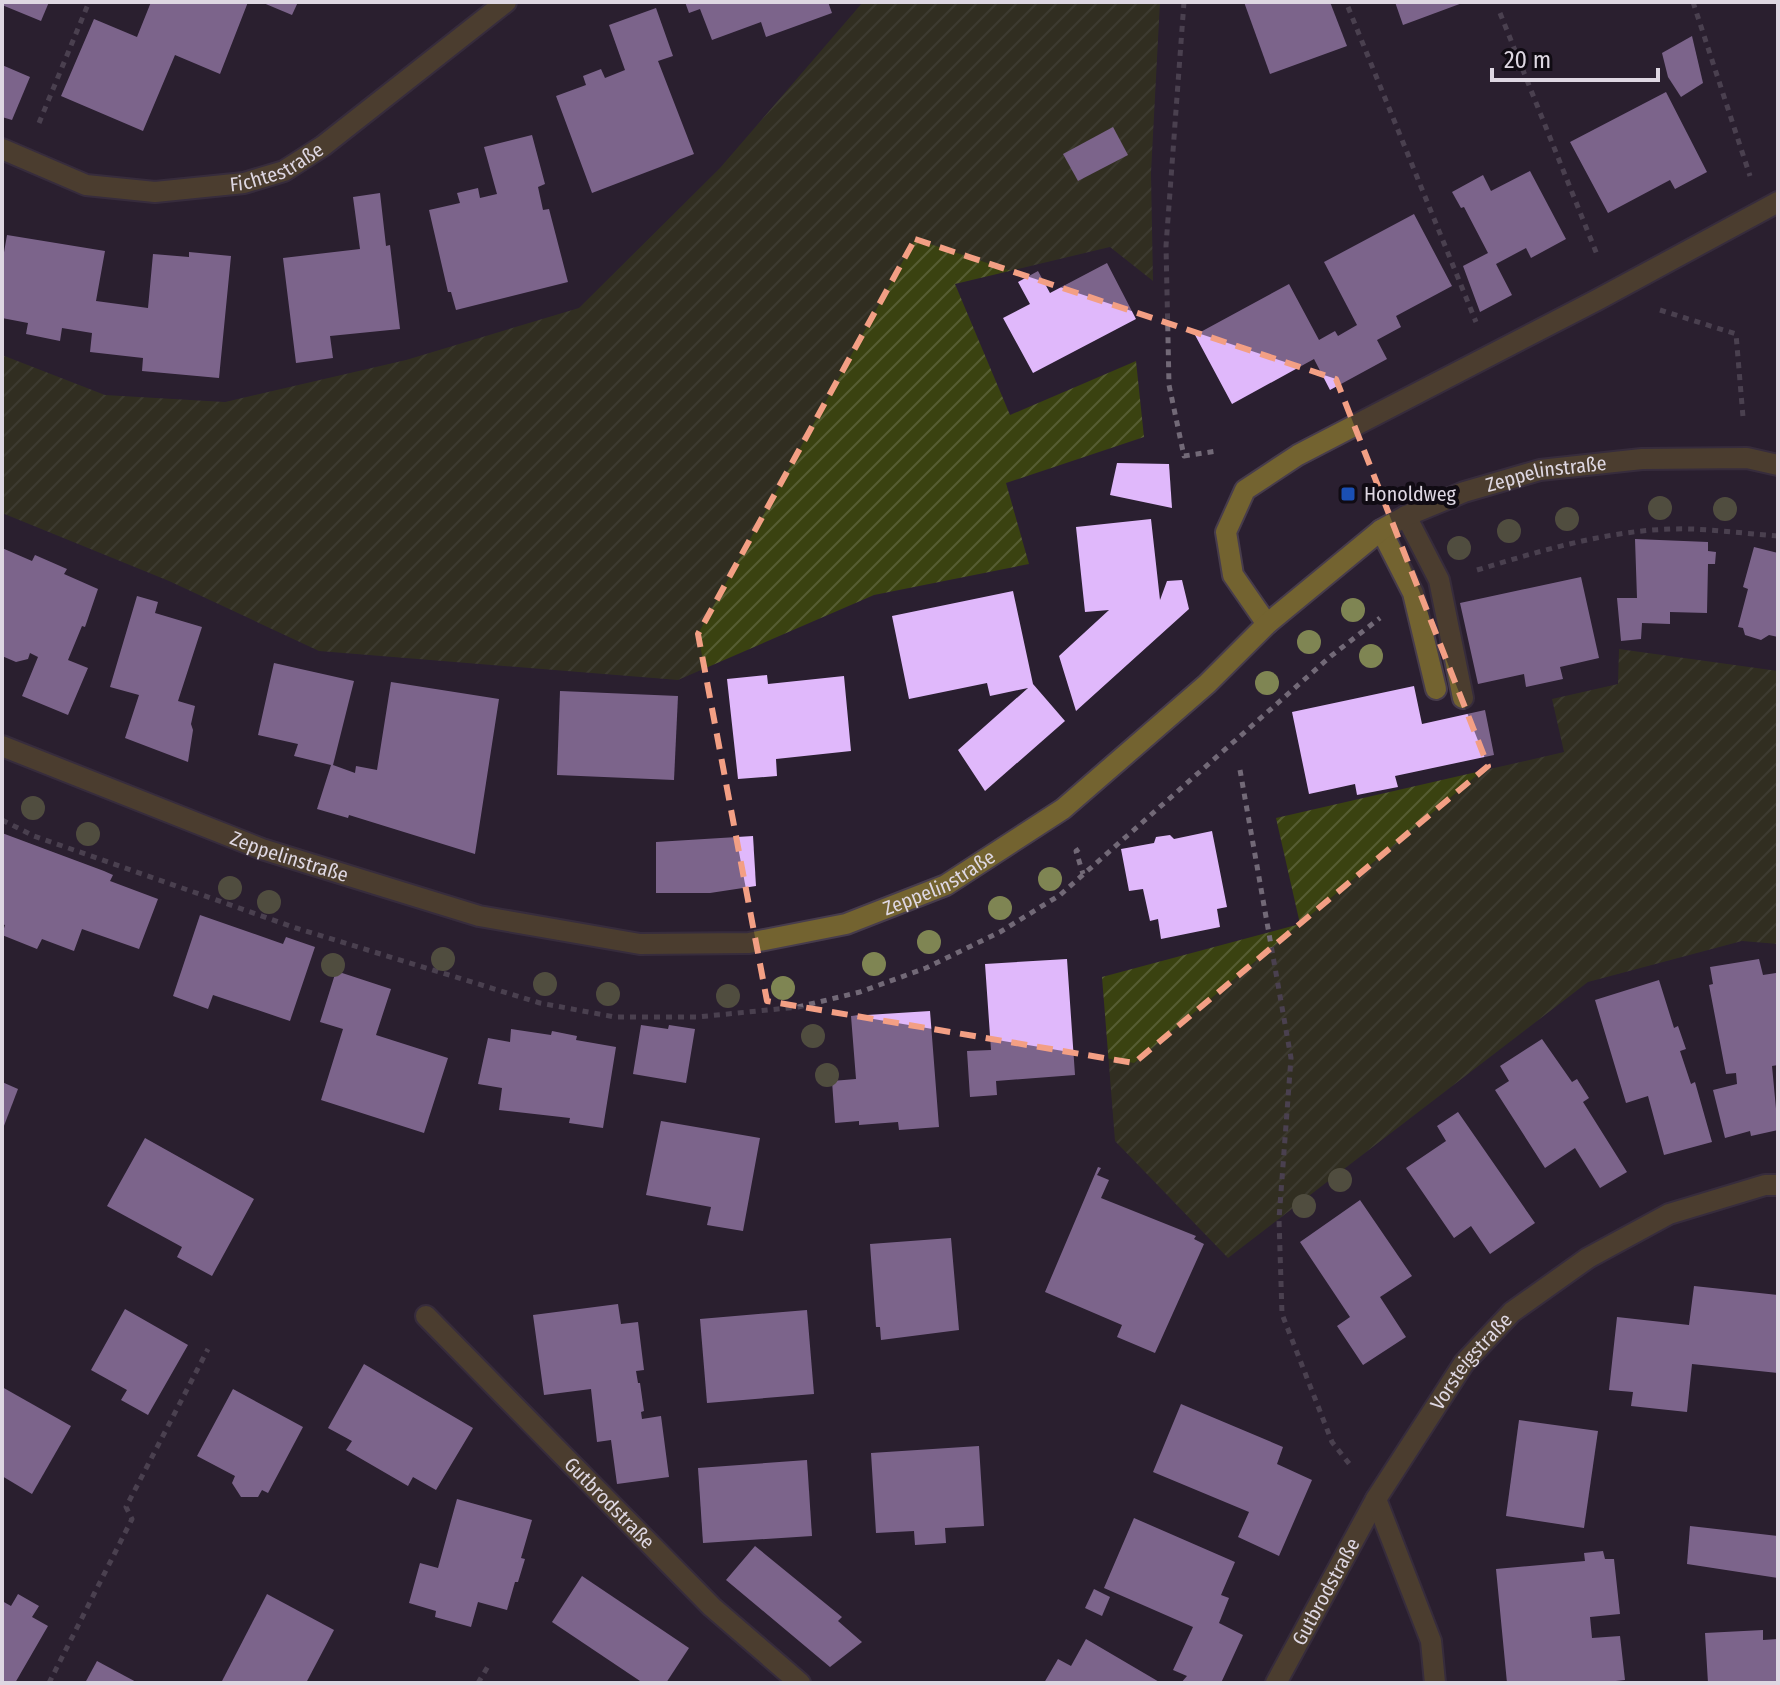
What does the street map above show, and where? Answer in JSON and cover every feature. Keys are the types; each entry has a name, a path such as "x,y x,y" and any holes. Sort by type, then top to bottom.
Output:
{"street":[{"name":"Fichtestraße","path":"2,149 86,185 155,192 244,183 284,171 323,146 506,2"},
{"path":"1267,624 1233,575 1226,532 1245,490 1298,455 1770,206"},
{"name":"Zeppelinstraße","path":"2,746 262,849 479,916 640,944 749,943 846,924 946,885 1063,809 1207,684 1267,624 1381,530 1406,516 1464,492 1540,470 1642,459 1747,458 1778,465"},
{"path":"1406,516 1439,580 1463,698"},
{"path":"1381,530 1413,593 1436,689"},
{"name":"Vorsteigstraße","path":"1376,1499 1464,1363 1512,1312 1588,1258 1669,1214 1765,1185 1778,1185"},
{"name":"Gutbrodstraße","path":"426,1316 712,1607 800,1683"},
{"path":"1376,1499 1431,1641 1435,1683"},
{"name":"Gutbrodstraße","path":"1276,1683 1376,1499"}],"path":[{"path":"54,82 89,2"},
{"path":"1184,2 1166,246 1169,385 1184,456 1217,451"},
{"path":"1693,2 1770,206"},
{"path":"1348,7 1489,356"},
{"path":"1500,13 1598,257"},
{"path":"1662,311 1736,334 1743,417"},
{"path":"1439,580 1608,535 1689,529 1778,536"},
{"path":"2,820 34,836 296,928 526,999 615,1017 697,1017 798,1007 860,992 926,968 1000,932 1060,895 1331,656 1413,593"},
{"path":"1240,770 1291,1058 1279,1219 1282,1314 1332,1442"},
{"path":"1076,851 1083,874"},
{"path":"49,1683 132,1519 126,1507 208,1349"},
{"path":"478,1683 490,1663"}],"highlighted area":[{"path":"915,239 1336,379 1488,766 1134,1063 767,1001 698,634"}],"green space":[{"path":"863,2 1160,2 1151,173 1153,281 1110,247 955,284 1010,415 1136,361 1144,437 1006,483 1029,564 874,595 678,680 319,651 169,581 2,513 2,355 105,395 225,402 406,360 579,308 720,168"},
{"path":"1619,649 1778,671 1778,944 1742,941 1588,982 1228,1258 1115,1141 1102,977 1300,924 1276,818 1564,752 1552,699 1618,684"}],"building":[{"path":"2,2 49,2 41,21 2,5"},
{"path":"151,2 248,2 220,74 175,55 143,131 61,96 94,19 137,37"},
{"path":"261,2 298,2 292,15"},
{"path":"685,2 828,2 832,13 766,37 761,22 712,40 700,9 689,13"},
{"path":"1244,2 1330,2 1347,46 1270,74"},
{"path":"1395,2 1465,2 1403,25"},
{"path":"656,8 673,56 658,61 694,154 592,193 556,96 586,85 583,76 601,69 605,78 625,70 609,25"},
{"path":"1692,36 1703,83 1681,97 1668,77 1662,53"},
{"path":"2,65 30,77 12,120 2,117"},
{"path":"1666,92 1707,172 1675,189 1670,180 1608,213 1570,142"},
{"path":"1113,127 1128,155 1078,181 1063,154"},
{"path":"532,135 545,184 538,187 543,210 549,209 568,282 456,310 451,292 448,292 429,210 460,203 457,193 478,188 480,198 497,194 484,147"},
{"path":"1530,171 1566,239 1531,258 1526,248 1496,264 1512,295 1480,312 1463,266 1488,253 1464,207 1461,208 1452,192 1483,175 1491,191"},
{"path":"380,193 400,329 330,336 333,358 296,363 283,258 360,249 353,197"},
{"path":"1414,214 1452,286 1396,316 1401,327 1377,340 1387,359 1330,390 1314,359 1232,404 1195,335 1289,284 1319,340 1335,331 1338,336 1357,325 1324,262"},
{"path":"7,235 105,251 96,301 148,308 153,254 189,257 189,252 231,256 219,378 142,371 143,358 90,352 92,333 62,328 60,341 26,334 28,323 2,318 2,264"},
{"path":"1107,263 1136,319 1033,373 1003,318 1030,304 1018,282 1038,271 1050,293"},
{"path":"1117,463 1169,464 1172,508 1110,495"},
{"path":"1151,519 1160,600 1167,581 1182,580 1189,609 1076,711 1059,656 1109,610 1085,612 1076,527"},
{"path":"1635,539 1708,542 1708,551 1716,552 1715,564 1708,564 1707,613 1670,612 1670,624 1642,623 1641,639 1621,641 1617,598 1637,598"},
{"path":"1754,547 1778,553 1778,637 1769,635 1761,640 1745,635 1743,628 1738,627 1748,589 1743,587"},
{"path":"2,548 32,561 35,555 67,569 64,574 98,589 85,627 82,626 68,660 88,668 68,715 22,696 38,657 30,653 28,659 16,662 2,656"},
{"path":"1581,577 1599,658 1560,667 1563,679 1526,687 1524,674 1478,684 1460,603"},
{"path":"1013,591 1033,684 1065,721 985,791 958,750 1028,688 990,696 987,683 909,699 892,616"},
{"path":"137,596 158,602 155,613 202,627 178,701 195,706 188,762 125,738 139,695 110,687"},
{"path":"274,663 354,681 333,765 355,773 356,766 377,770 391,682 499,699 475,854 349,815 348,818 317,809 331,765 294,756 298,744 258,735"},
{"path":"767,675 768,684 844,676 851,751 776,759 777,776 738,779 727,679"},
{"path":"1414,686 1422,724 1485,710 1494,755 1395,776 1398,787 1357,795 1355,784 1309,794 1292,712"},
{"path":"560,691 678,696 674,780 557,775"},
{"path":"1212,831 1227,907 1217,909 1220,927 1161,939 1158,919 1150,921 1143,889 1129,891 1121,849 1154,843 1156,837 1170,835 1174,839"},
{"path":"2,833 104,871 113,875 110,881 158,899 139,949 82,929 74,951 42,939 37,949 2,935 5,925 2,924"},
{"path":"753,836 756,886 710,893 656,893 656,842"},
{"path":"200,915 283,944 286,937 315,947 290,1021 213,995 208,1009 173,996"},
{"path":"1067,959 1075,1075 996,1081 997,1095 970,1097 967,1051 991,1050 985,964"},
{"path":"1759,959 1763,975 1776,973 1778,983 1778,1065 1772,1066 1778,1130 1751,1136 1750,1131 1725,1138 1713,1090 1737,1084 1736,1073 1726,1074 1709,985 1713,984 1710,967"},
{"path":"336,971 391,989 376,1035 448,1058 424,1133 321,1100 343,1029 320,1022"},
{"path":"1659,980 1674,1028 1678,1026 1686,1049 1680,1051 1691,1084 1695,1082 1712,1142 1664,1155 1648,1096 1626,1103 1595,1000"},
{"path":"930,1011 939,1127 899,1130 898,1122 835,1123 832,1081 856,1079 851,1016"},
{"path":"641,1025 695,1029 686,1083 633,1074"},
{"path":"511,1029 551,1035 552,1031 577,1036 576,1040 616,1047 603,1128 569,1123 570,1118 499,1110 502,1088 478,1084 488,1038 510,1042"},
{"path":"1542,1039 1572,1082 1577,1079 1589,1098 1583,1102 1627,1172 1600,1188 1575,1148 1545,1168 1495,1090 1509,1081 1500,1066"},
{"path":"2,1082 18,1089 2,1131"},
{"path":"1458,1112 1535,1223 1490,1254 1471,1226 1454,1238 1406,1168 1446,1141 1437,1126"},
{"path":"661,1121 760,1138 743,1231 707,1225 711,1207 646,1195"},
{"path":"145,1138 254,1199 212,1276 177,1257 182,1247 107,1206"},
{"path":"1098,1167 1101,1168 1097,1175 1109,1180 1101,1198 1196,1236 1194,1239 1204,1244 1155,1353 1117,1337 1122,1325 1045,1292"},
{"path":"1360,1200 1412,1276 1380,1297 1406,1337 1363,1365 1337,1326 1350,1317 1300,1242"},
{"path":"951,1238 959,1330 881,1340 880,1327 876,1327 870,1244"},
{"path":"1694,1286 1778,1295 1778,1373 1692,1364 1687,1412 1631,1406 1633,1392 1609,1390 1617,1317 1689,1325"},
{"path":"618,1304 621,1324 638,1322 644,1370 636,1371 644,1411 641,1412 642,1419 661,1416 669,1477 617,1484 611,1440 597,1442 591,1389 544,1395 533,1315"},
{"path":"125,1309 188,1345 148,1415 121,1400 127,1390 91,1370"},
{"path":"807,1310 814,1394 707,1403 700,1319"},
{"path":"364,1364 473,1428 436,1490 413,1477 408,1486 346,1450 352,1441 328,1428"},
{"path":"2,1387 71,1426 32,1494 2,1476"},
{"path":"233,1389 303,1427 268,1493 262,1490 258,1497 241,1497 232,1483 235,1476 197,1456"},
{"path":"1181,1404 1283,1447 1277,1464 1312,1480 1279,1556 1238,1537 1249,1512 1153,1472"},
{"path":"1519,1420 1598,1431 1584,1528 1506,1516"},
{"path":"979,1446 984,1526 945,1528 946,1543 915,1545 914,1531 876,1533 871,1453"},
{"path":"807,1460 812,1536 703,1543 698,1468"},
{"path":"457,1499 532,1520 521,1558 525,1559 507,1610 478,1602 471,1627 435,1617 436,1611 409,1603 420,1563 438,1568"},
{"path":"1134,1518 1235,1562 1221,1595 1229,1598 1219,1623 1243,1635 1221,1683 1181,1683 1187,1676 1173,1670 1193,1627 1104,1588"},
{"path":"1690,1526 1778,1536 1778,1578 1687,1564"},
{"path":"755,1546 842,1617 838,1621 862,1642 830,1667 726,1580"},
{"path":"1603,1551 1605,1559 1614,1559 1620,1614 1590,1617 1592,1638 1620,1636 1625,1680 1507,1683 1496,1569 1585,1561 1584,1553"},
{"path":"582,1576 689,1648 666,1683 643,1683 552,1622"},
{"path":"1094,1589 1110,1597 1102,1616 1085,1608"},
{"path":"18,1594 39,1606 32,1617 48,1626 15,1683 2,1683 2,1601 11,1606"},
{"path":"267,1594 334,1630 306,1683 221,1683"},
{"path":"1763,1630 1763,1640 1778,1639 1778,1683 1708,1683 1705,1633"},
{"path":"1086,1639 1161,1683 1044,1683 1058,1659 1071,1666"},
{"path":"97,1661 138,1683 85,1683"}],"place":[{"name":"Honoldweg","path":"1348,494"}]}
